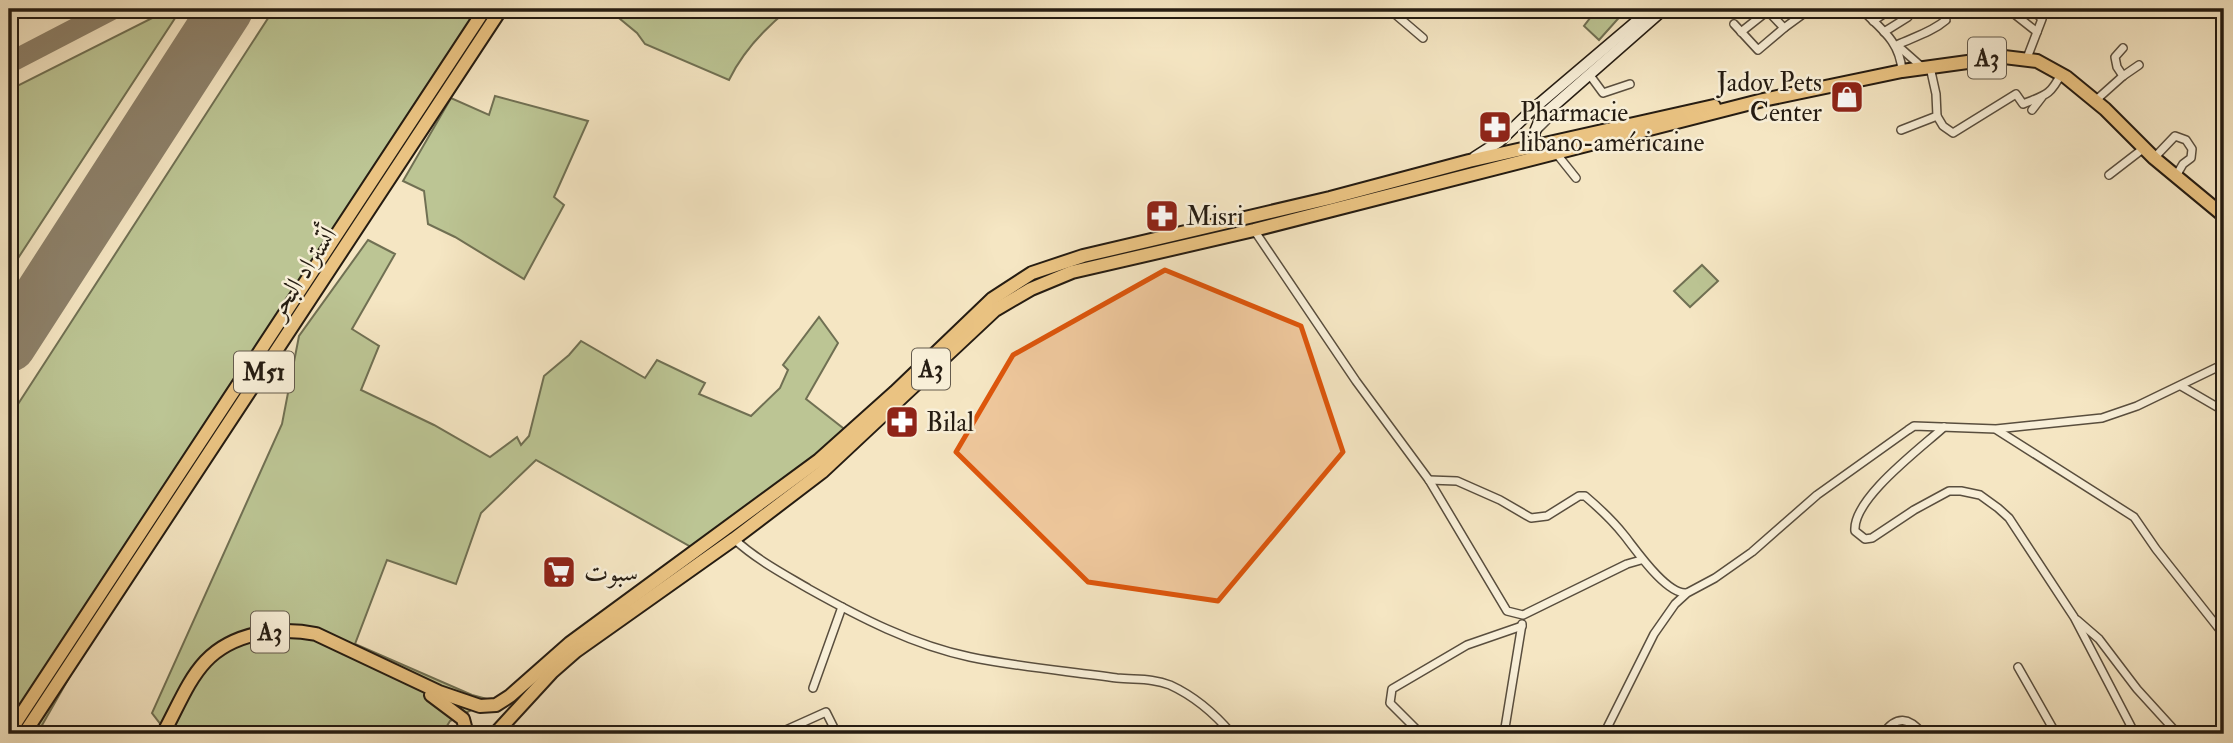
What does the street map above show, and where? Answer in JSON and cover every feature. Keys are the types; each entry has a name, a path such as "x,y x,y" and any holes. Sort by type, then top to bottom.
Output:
{"highway":[{"name":"أتستراد البحر","path":"9,733 182,466 345,224 485,9"},
{"name":"أتستراد البحر","path":"24,734 501,9"},
{"name":"A3","path":"495,734 552,672 576,651 821,472 985,318 1008,302 1072,272 1254,230 1763,100 1902,71 2004,57 2027,58 2047,65 2061,74 2154,158 2224,216"},
{"name":"A3","path":"163,734 206,659 222,646 256,634 294,630 316,634 416,684 480,706 496,705 570,643 819,460 992,299 1032,273 1073,259 1330,198 1469,161 1535,139 1718,105 1763,100"},
{"path":"416,684 463,719 467,734"}],"street":[{"path":"1389,9 1423,38"},
{"path":"1628,9 1639,20"},
{"path":"1469,161 1500,141 1532,110 1651,9"},
{"path":"1535,139 1541,117 1664,9"},
{"path":"1741,32 1768,9 1784,28"},
{"path":"1734,24 1758,50 1810,9"},
{"path":"1833,9 1837,12 1859,9 1897,45 1926,67 1936,94 1937,116 1943,126 1953,133 2016,94 2023,104 2043,96 2053,90 2061,74"},
{"path":"1873,21 1891,9"},
{"path":"1897,45 1919,34 1935,30 1946,20 1943,9"},
{"path":"2008,9 2037,32"},
{"path":"2027,58 2042,19 2032,9"},
{"path":"1884,32 1908,17"},
{"path":"1897,45 1902,71"},
{"path":"2123,48 2115,57 2123,76"},
{"path":"2095,102 2139,65"},
{"path":"1589,74 1602,93 1630,83"},
{"path":"2032,110 2041,102 2043,96"},
{"path":"1535,139 1548,119 1561,113"},
{"path":"1901,130 1937,116"},
{"path":"2154,158 2175,136 2186,140 2192,149 2191,158 2183,163 2176,176"},
{"path":"2109,175 2144,148"},
{"path":"1555,152 1576,178"},
{"path":"1254,230 1356,381 1429,480 1507,611 1523,615 1627,564 1642,560"},
{"path":"1604,734 1654,634 1675,604 1687,593 1715,578 1752,552 1817,495 1914,426 1996,429 2102,418 2137,406 2224,364"},
{"path":"2181,386 2224,411"},
{"path":"1944,427 1869,496 1854,523 1854,531 1865,539 1872,538 1949,491 1980,495 2009,518 2074,617 2135,734"},
{"path":"1996,429 2134,517 2224,635"},
{"path":"1429,480 1457,481 1500,500 1531,518 1547,516 1579,496 1585,496 1624,534 1642,560 1670,587 1676,592 1687,593"},
{"path":"734,538 762,563 842,607 915,641 969,657 1049,670 1157,681 1190,696 1211,712 1232,734"},
{"path":"1670,587 1675,604"},
{"path":"813,688 842,607"},
{"path":"1504,734 1523,615"},
{"path":"2074,617 2099,639 2137,689 2178,734"},
{"path":"1421,734 1390,704 1392,689 1467,645 1522,626"},
{"path":"2018,667 2056,734"},
{"path":"777,734 826,712 837,734"},
{"path":"1883,734 1894,722 1903,720 1915,725 1923,734"}],"highlighted area":[{"path":"1165,270 1301,326 1343,452 1218,601 1088,582 956,452 1013,355"}],"green space":[{"path":"170,9 181,9 9,272 9,90"},
{"path":"274,9 486,9 184,476 37,734 9,734 9,418"},
{"path":"608,9 789,9 755,41 729,80 645,44 637,33"},
{"path":"1597,9 1625,11 1599,40 1584,26"},
{"path":"495,96 588,121 554,197 564,205 524,279 455,237 428,224 424,191 403,181 451,98 489,115"},
{"path":"368,240 395,254 352,329 379,346 361,390 434,425 490,457 517,437 521,445 529,436 544,376 581,341 645,378 657,360 705,383 699,394 751,416 780,388 788,370 783,365 819,317 838,343 806,399 843,428 858,445 709,557 536,460 481,513 456,584 387,560 355,644 472,695 491,700 450,721 442,734 168,734 152,713 282,424 299,336"},
{"path":"1702,265 1718,281 1690,307 1674,291"}],"taxiway":[{"path":"9,63 113,9"},
{"path":"9,328 70,250"}],"runway":[{"path":"9,345 226,9"}],"place":[{"name":"Jadov Pets Center","path":"1847,97"},
{"name":"Pharmacie libano-américaine","path":"1495,127"},
{"name":"Misri","path":"1162,216"},
{"name":"Bilal","path":"902,422"},
{"name":"سبوت","path":"559,572"}]}
